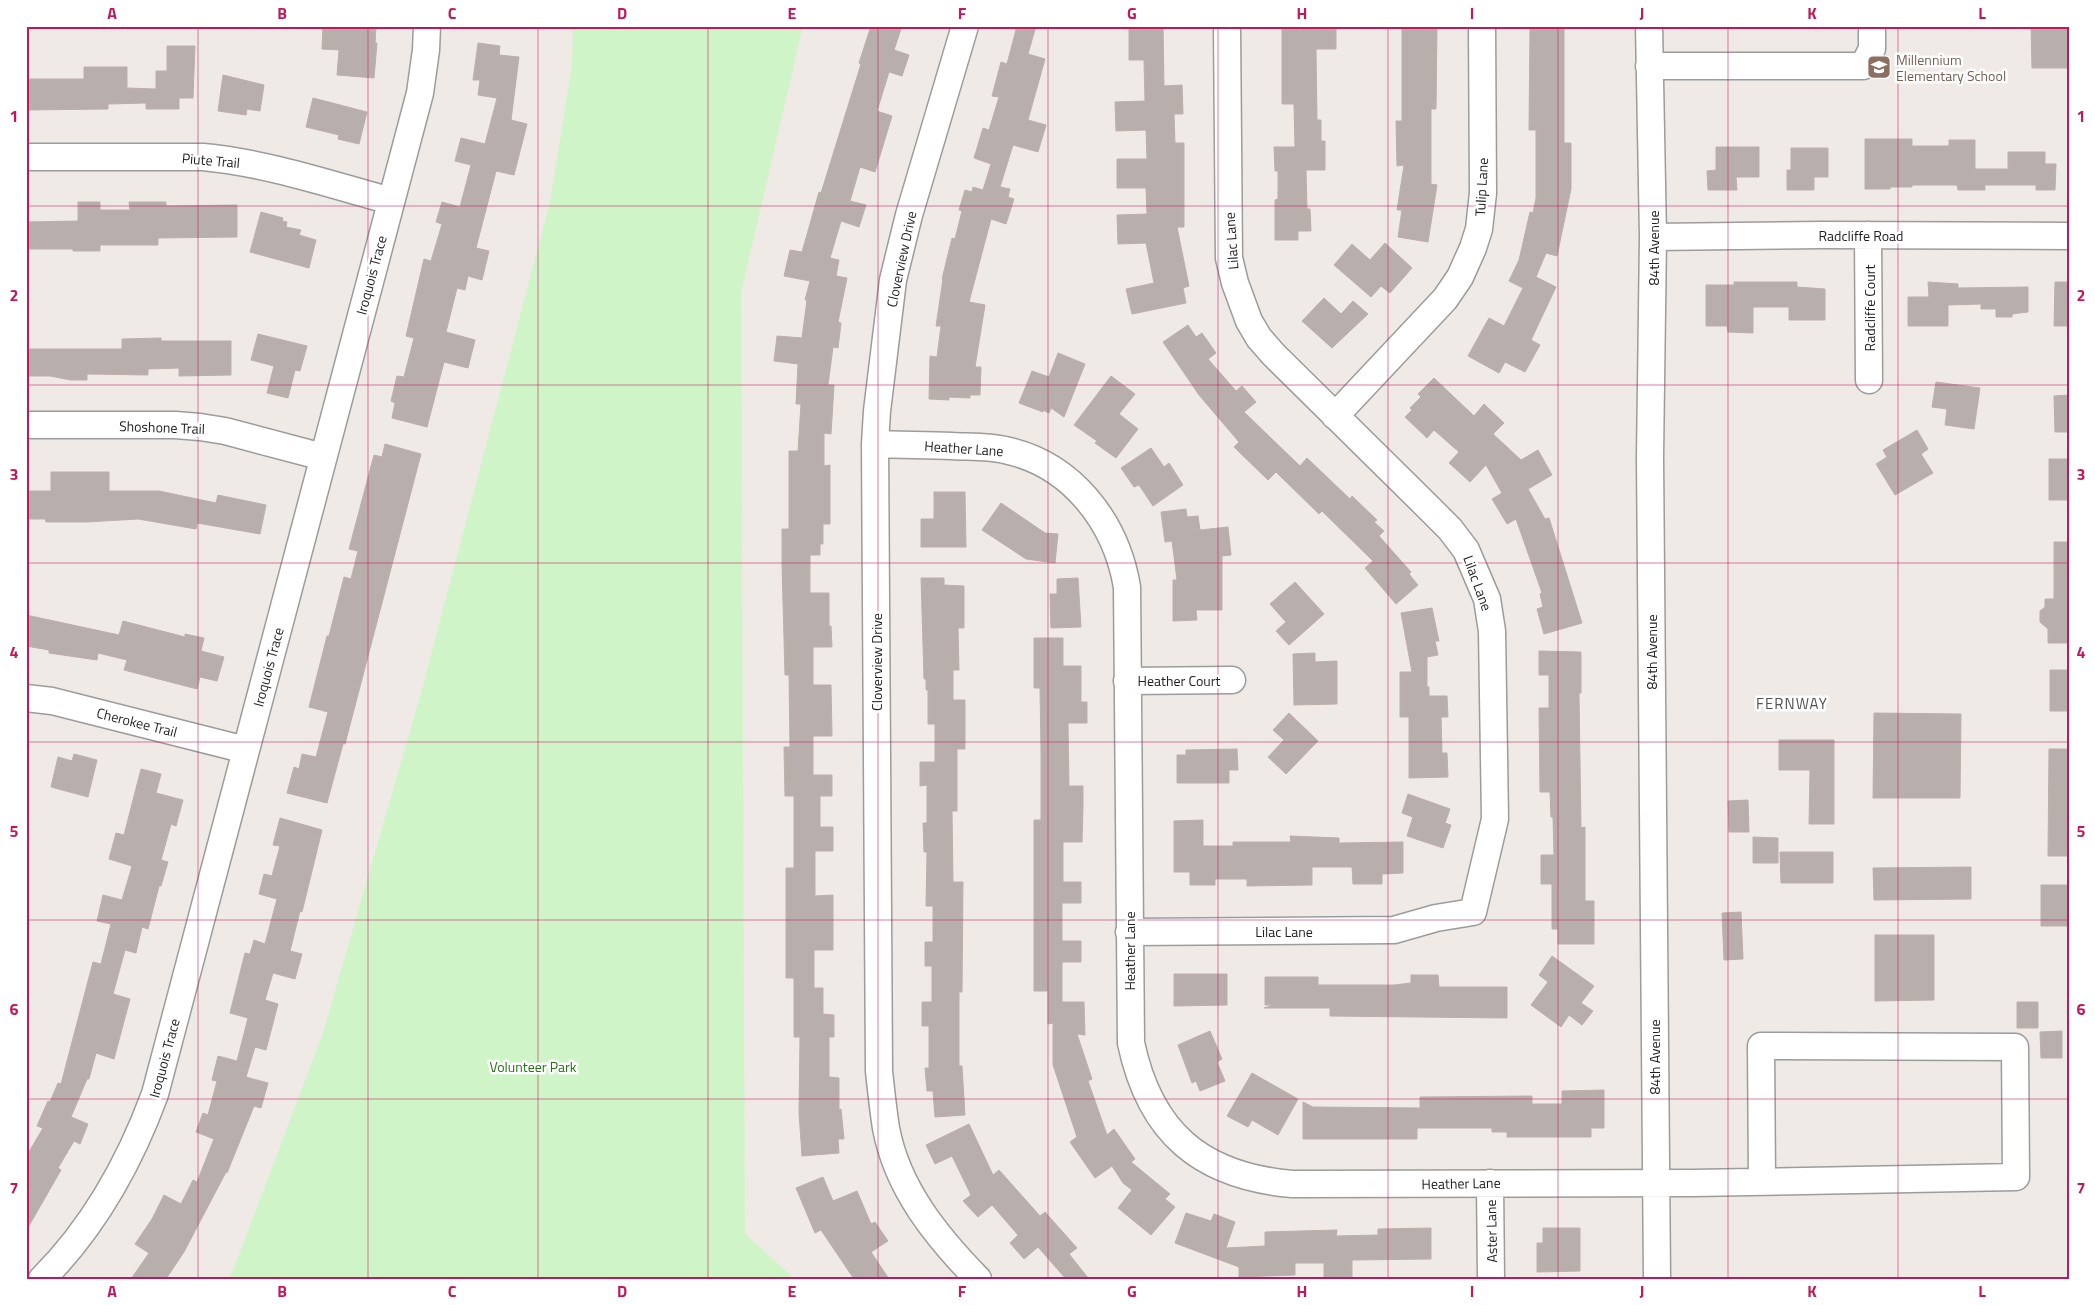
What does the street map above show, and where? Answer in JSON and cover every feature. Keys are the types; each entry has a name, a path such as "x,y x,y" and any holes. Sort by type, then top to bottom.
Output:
{"street":[{"name":"Iroquois Trace","path":"42,1279 83,1232 109,1193 130,1156 155,1094 420,93 427,26"},
{"name":"Cloverview Drive","path":"966,26 909,215 893,280 877,411 875,444 879,1071 886,1129 907,1188 932,1228 978,1279"},
{"name":"Lilac Lane","path":"1129,932 1394,930 1436,918 1473,912 1496,819 1492,631 1487,599 1466,550 1450,529 1273,354 1260,338 1245,312 1235,283 1229,258 1227,26"},
{"name":"Tulip Lane","path":"1335,416 1445,299 1460,277 1473,248 1479,229 1483,193 1482,26"},
{"name":"84th Avenue","path":"1649,26 1653,237 1650,457 1657,1279"},
{"path":"1863,26 1863,66"},
{"path":"1863,66 1872,49 1872,26"},
{"path":"1650,66 1863,66"},
{"name":"Piute Trail","path":"26,157 193,157 230,160 262,166 391,200"},
{"name":"Radcliffe Court","path":"1868,235 1869,380"},
{"name":"Radcliffe Road","path":"1653,237 2069,236"},
{"name":"Shoshone Trail","path":"26,426 174,425 200,427 225,431 324,457"},
{"name":"Heather Lane","path":"875,444 986,447 1006,450 1047,466 1063,476 1095,508 1107,527 1124,570 1127,587 1131,1043 1137,1069 1150,1101 1160,1118 1189,1148 1216,1166 1244,1177 1264,1182 1292,1184 1762,1181 2016,1177 2016,1047 1761,1046 1762,1181"},
{"name":"Heather Court","path":"1127,681 1232,680"},
{"name":"Cherokee Trail","path":"26,698 52,701 246,750"},
{"name":"Aster Lane","path":"1490,1183 1491,1279"}],"green space":[{"name":"Volunteer Park","path":"573,26 803,26 741,293 745,1234 795,1279 228,1279 234,1268 323,1033 421,693 550,202 572,65"}],"building":[{"path":"323,26 376,27 375,43 377,43 374,78 337,75 339,50 322,49"},
{"path":"871,26 892,26 901,29 894,50 909,55 902,76 889,72 877,111 892,116 875,172 860,167 850,201 866,205 859,227 841,221 830,258 839,260 836,276 847,278 838,322 841,323 838,348 833,347 828,385 834,385 831,434 824,433 824,466 830,465 830,524 823,524 823,544 820,544 820,555 810,555 810,593 829,593 829,626 831,626 832,647 813,647 813,685 831,685 832,736 813,736 813,775 832,775 832,796 820,796 820,827 833,827 833,851 815,851 815,896 833,895 833,950 814,950 814,988 823,988 823,1014 834,1015 834,1037 829,1037 829,1077 839,1078 839,1110 841,1109 844,1139 838,1139 839,1153 802,1156 799,1113 800,1037 794,1037 794,978 786,978 786,868 794,868 794,796 785,796 784,747 790,747 789,675 785,675 782,565 782,529 789,529 789,451 798,451 801,404 796,404 798,364 774,361 777,336 802,338 807,300 805,300 810,281 784,276 790,250 802,252 819,192 821,193 861,64 859,63"},
{"path":"1017,26 1036,26 1028,54 1045,59 1028,120 1046,125 1038,152 1013,145 1000,187 1010,189 1008,197 1014,199 1006,224 991,219 969,302 985,305 975,367 981,367 980,395 970,395 970,398 949,397 949,400 929,399 930,356 937,357 941,326 936,326 942,279 952,238 955,239 962,211 959,210 965,190 972,192 973,187 983,190 991,164 974,158 983,128 989,130 999,97 992,96 1001,62 1007,64"},
{"path":"1129,26 1163,26 1164,86 1182,85 1183,114 1174,114 1175,143 1184,143 1184,227 1177,227 1189,286 1183,288 1186,303 1132,314 1126,289 1154,283 1146,243 1118,244 1117,215 1147,214 1146,188 1117,188 1117,159 1147,159 1146,130 1116,131 1115,102 1145,101 1144,60 1129,60"},
{"path":"1282,26 1336,26 1336,49 1316,49 1317,120 1321,120 1321,141 1325,141 1325,170 1306,170 1307,209 1310,209 1311,231 1298,231 1298,240 1275,240 1275,200 1278,199 1278,171 1275,171 1274,147 1295,147 1294,104 1282,104"},
{"path":"1402,26 1437,26 1436,109 1431,109 1431,184 1437,185 1428,242 1398,237 1402,210 1397,210 1404,165 1397,166 1396,121 1402,121"},
{"path":"1530,26 1564,26 1564,143 1571,143 1571,189 1557,256 1546,253 1536,277 1556,287 1531,340 1540,345 1525,372 1505,362 1499,373 1468,356 1489,318 1504,326 1523,288 1509,281 1519,260 1530,212 1533,213 1536,198 1536,130 1529,130"},
{"path":"2031,26 2069,26 2069,68 2032,68"},
{"path":"478,43 500,46 499,55 519,57 511,120 527,124 514,175 496,171 476,248 489,251 482,280 468,276 465,290 457,288 446,332 475,340 468,368 444,362 427,427 392,418 395,403 391,401 397,376 404,377 414,338 406,336 424,259 431,261 442,224 436,222 442,202 460,207 471,165 455,161 461,138 485,144 497,98 478,95 480,80 473,80"},
{"path":"167,46 195,46 193,98 179,98 179,109 146,109 146,103 108,104 108,109 26,110 26,79 84,79 84,67 127,67 127,88 156,89 156,71 167,71"},
{"path":"223,75 264,85 260,111 247,109 246,115 218,111"},
{"path":"313,98 367,112 359,144 338,139 339,135 306,127"},
{"path":"1865,139 1912,139 1912,146 1949,146 1949,140 1975,140 1975,169 2008,169 2008,152 2045,152 2045,164 2056,164 2055,190 2036,190 2036,185 1985,185 1985,190 1958,190 1957,185 1912,185 1912,187 1890,187 1890,189 1865,189"},
{"path":"1716,147 1759,147 1759,177 1736,177 1737,190 1708,190 1707,171 1716,170"},
{"path":"1791,148 1828,148 1828,177 1814,177 1814,190 1787,190 1787,170 1791,170"},
{"path":"78,202 100,202 100,210 130,210 129,202 166,202 166,206 237,205 237,237 158,238 158,245 100,245 100,251 26,249 26,222 78,221"},
{"path":"261,212 283,218 282,221 287,222 286,227 301,230 299,235 316,240 309,268 250,252"},
{"path":"1385,243 1412,268 1390,293 1381,286 1371,297 1334,265 1352,244 1370,260"},
{"path":"1734,282 1797,282 1797,287 1825,289 1825,320 1789,320 1789,307 1753,307 1753,333 1728,332 1727,326 1706,326 1706,285 1734,285"},
{"path":"1928,282 1958,284 1958,288 2028,287 2028,312 2012,314 2012,317 1996,317 1996,309 1981,309 1981,304 1948,305 1948,326 1908,326 1908,297 1929,297"},
{"path":"2055,282 2069,282 2069,326 2054,326"},
{"path":"1324,298 1341,314 1353,301 1368,314 1332,348 1302,321"},
{"path":"1188,325 1196,337 1202,333 1216,353 1208,359 1236,391 1242,386 1256,402 1244,412 1300,466 1307,458 1350,499 1352,496 1377,520 1374,522 1384,531 1379,536 1411,572 1409,574 1418,585 1396,604 1365,568 1373,561 1322,511 1319,514 1276,472 1268,480 1234,447 1239,442 1199,395 1163,342"},
{"path":"258,334 307,346 300,371 295,370 288,398 267,393 274,366 251,360"},
{"path":"161,338 161,341 231,341 231,375 179,376 179,368 148,369 148,375 87,374 87,380 71,380 50,376 26,376 26,349 122,349 122,339"},
{"path":"1058,353 1085,364 1064,417 1051,408 1049,413 1019,403 1032,371 1049,377"},
{"path":"1111,376 1135,394 1119,414 1138,429 1116,458 1095,443 1097,441 1074,425"},
{"path":"1434,378 1474,416 1484,404 1504,423 1493,434 1521,460 1538,450 1552,475 1528,489 1545,519 1549,518 1582,623 1544,634 1537,609 1543,607 1540,594 1542,593 1516,519 1507,524 1492,499 1502,493 1486,465 1470,482 1449,463 1459,452 1434,430 1427,438 1405,417 1412,410 1410,408 1421,397 1418,394"},
{"path":"1936,382 1980,388 1974,429 1945,425 1947,409 1932,407"},
{"path":"2069,395 2069,432 2055,432 2054,396"},
{"path":"1917,430 1928,449 1921,454 1933,473 1895,495 1876,464 1887,457 1883,450"},
{"path":"385,444 421,454 345,744 343,744 327,803 287,793 294,767 299,769 302,754 316,757 328,712 309,707 344,577 351,579 358,551 349,549 374,455 382,457"},
{"path":"1151,448 1164,467 1169,463 1183,485 1153,506 1139,485 1134,487 1121,468"},
{"path":"2049,459 2069,459 2069,500 2049,500"},
{"path":"51,472 109,472 109,491 159,491 216,503 218,495 266,505 260,534 197,523 196,529 138,519 46,522 45,519 26,519 26,491 51,491"},
{"path":"934,492 965,492 966,547 921,547 921,519 934,519"},
{"path":"1001,503 1045,533 1058,534 1055,563 1026,559 982,530"},
{"path":"1186,509 1187,517 1198,516 1200,530 1228,527 1231,555 1222,556 1222,610 1196,610 1197,620 1173,621 1173,580 1177,580 1172,541 1165,542 1161,512"},
{"path":"2054,542 2069,542 2069,643 2048,643 2048,629 2040,622 2040,611 2045,607 2045,599 2054,599"},
{"path":"921,578 944,578 944,585 964,586 964,628 958,628 959,670 953,670 953,700 965,700 965,749 957,749 957,811 952,811 953,882 963,882 962,992 959,992 959,1066 962,1066 965,1115 935,1117 933,1091 927,1091 925,1068 929,1068 929,1026 922,1026 922,1002 932,1002 932,966 925,966 925,942 933,942 933,906 926,906 927,852 924,852 923,823 927,823 927,785 920,786 920,762 935,762 935,724 928,724 928,690 926,690 926,679 924,679"},
{"path":"1078,578 1081,627 1051,628 1050,594 1057,594 1057,579"},
{"path":"1295,582 1324,614 1289,645 1276,631 1286,622 1270,604"},
{"path":"1432,608 1439,641 1435,641 1438,655 1427,657 1427,687 1429,687 1429,696 1447,696 1448,717 1441,717 1442,753 1447,753 1448,777 1409,778 1409,717 1400,717 1400,672 1412,672 1401,613"},
{"path":"26,615 119,635 123,621 185,637 185,634 204,638 201,651 224,657 217,681 200,677 197,689 124,670 127,660 98,653 97,660 49,653 49,650 26,646"},
{"path":"1034,638 1063,638 1063,666 1081,666 1081,702 1087,702 1087,723 1068,723 1069,786 1083,786 1082,842 1063,842 1063,882 1081,882 1081,903 1062,903 1062,941 1081,941 1081,962 1062,962 1062,1002 1084,1002 1085,1035 1077,1034 1092,1079 1088,1081 1107,1135 1114,1129 1135,1159 1131,1162 1170,1194 1165,1199 1175,1207 1151,1235 1118,1208 1132,1190 1123,1183 1112,1166 1095,1178 1070,1142 1077,1137 1053,1065 1053,1023 1048,1024 1048,991 1034,991 1034,820 1041,820 1041,751 1040,688 1034,688"},
{"path":"1539,651 1581,652 1581,693 1579,693 1581,828 1585,827 1585,901 1594,901 1594,944 1558,944 1558,929 1552,929 1552,884 1541,884 1541,855 1554,855 1550,792 1540,792 1539,708 1549,708 1549,675 1539,675"},
{"path":"1315,653 1315,662 1337,661 1337,704 1294,705 1293,654"},
{"path":"2050,670 2069,670 2069,711 2050,711"},
{"path":"1289,713 1318,741 1286,774 1268,757 1284,740 1273,730"},
{"path":"1874,713 1961,714 1960,798 1873,798"},
{"path":"1779,740 1834,740 1834,824 1809,824 1810,770 1779,770"},
{"path":"1237,749 1238,770 1229,770 1229,783 1177,783 1177,755 1186,755 1186,750"},
{"path":"2049,749 2069,749 2069,856 2048,856"},
{"path":"74,754 97,760 88,797 51,787 58,757 72,761"},
{"path":"141,769 161,774 156,793 183,800 176,826 171,824 161,860 168,862 161,886 159,886 148,929 142,927 136,953 125,950 113,994 130,999 114,1059 96,1053 89,1079 87,1079 71,1117 88,1124 80,1144 74,1141 58,1168 61,1170 26,1231 26,1157 43,1128 37,1126 48,1101 50,1102 58,1083 61,1084 93,962 101,964 111,924 97,921 103,895 122,900 132,866 109,859 116,833 124,835"},
{"path":"1408,794 1450,809 1445,823 1451,825 1443,848 1407,836 1413,817 1402,813"},
{"path":"1748,800 1749,832 1729,832 1728,801"},
{"path":"280,818 322,830 302,912 300,911 290,951 302,954 295,979 273,973 265,1000 278,1004 266,1050 255,1047 246,1077 268,1083 261,1108 254,1106 227,1173 184,1252 166,1279 131,1279 149,1253 135,1244 152,1219 164,1195 181,1204 193,1180 197,1182 214,1139 196,1132 203,1113 208,1115 217,1081 212,1080 218,1056 237,1061 248,1018 230,1013 245,953 250,954 254,940 265,944 277,899 259,894 264,874 272,876 280,846 273,845"},
{"path":"1203,820 1203,846 1233,846 1233,842 1291,842 1290,836 1339,838 1339,843 1403,842 1403,873 1382,874 1382,884 1353,884 1352,867 1312,867 1312,885 1247,886 1247,879 1215,879 1215,885 1190,885 1190,872 1174,872 1174,821"},
{"path":"1753,837 1778,838 1778,863 1753,863"},
{"path":"1780,852 1833,852 1833,883 1781,883"},
{"path":"1971,867 1971,899 1874,900 1873,868"},
{"path":"2041,885 2068,885 2069,926 2041,926"},
{"path":"1741,912 1743,959 1724,960 1722,913"},
{"path":"1875,935 1934,935 1934,1000 1875,1001"},
{"path":"1552,956 1594,986 1581,1003 1593,1011 1582,1025 1569,1015 1561,1027 1531,1005 1548,982 1539,975"},
{"path":"1174,974 1227,974 1227,1005 1174,1006"},
{"path":"1411,975 1438,975 1439,987 1507,987 1507,1018 1330,1016 1330,1008 1264,1008 1273,1005 1265,1005 1265,977 1318,977 1318,985 1394,985 1411,983"},
{"path":"2017,1002 2038,1002 2038,1028 2017,1028"},
{"path":"1210,1031 1222,1059 1217,1062 1225,1081 1200,1091 1196,1081 1192,1083 1178,1045"},
{"path":"2062,1031 2062,1058 2041,1058 2040,1032"},
{"path":"1252,1073 1298,1099 1278,1135 1252,1120 1248,1127 1227,1116"},
{"path":"1604,1090 1604,1128 1591,1128 1591,1137 1507,1137 1507,1132 1492,1132 1492,1128 1417,1128 1417,1139 1303,1139 1303,1102 1313,1107 1420,1108 1420,1097 1532,1096 1532,1104 1562,1104 1562,1091"},
{"path":"969,1124 993,1175 999,1170 1040,1216 1045,1212 1077,1248 1069,1254 1089,1279 1066,1279 1038,1247 1024,1259 1010,1243 1018,1235 992,1205 978,1217 963,1201 971,1195 952,1156 935,1164 926,1145"},
{"path":"823,1177 833,1201 857,1191 871,1224 875,1222 888,1241 871,1252 889,1279 854,1279 821,1230 815,1233 796,1188"},
{"path":"1186,1213 1211,1221 1214,1214 1235,1222 1226,1248 1265,1246 1265,1232 1337,1230 1336,1236 1378,1235 1378,1229 1431,1228 1431,1259 1352,1260 1352,1279 1324,1279 1324,1263 1295,1263 1295,1275 1239,1277 1239,1267 1175,1243"},
{"path":"1543,1228 1580,1228 1580,1271 1537,1272 1537,1243 1543,1243"}],"place":[{"name":"Millennium Elementary School","path":"1879,67"}],"district":[{"name":"FERNWAY","path":"1792,703"}]}
